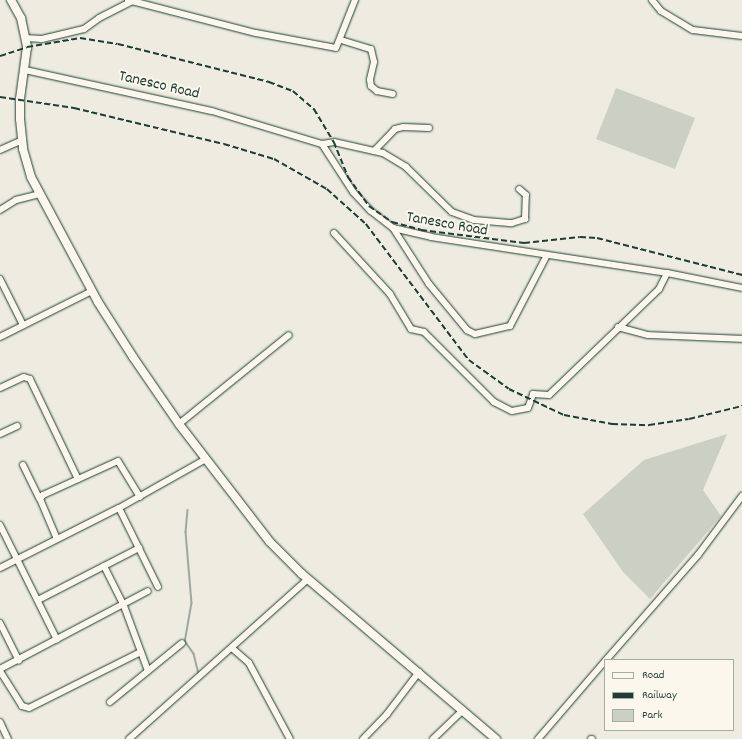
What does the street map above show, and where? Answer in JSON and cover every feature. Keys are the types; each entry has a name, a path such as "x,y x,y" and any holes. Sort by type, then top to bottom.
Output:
{"main road":[{"path":"11,0 21,18 25,38 25,70 20,99 22,140 31,177 92,291 129,352 179,424 270,542 308,579 496,739"}],"street":[{"path":"25,38 42,39 84,29 98,18 130,1 204,21 325,47 336,48 341,40 355,0"},
{"path":"652,0 661,11 692,30 742,36"},
{"path":"341,40 371,49 374,62 370,80 371,86 377,91 393,94"},
{"name":"Tanesco Road","path":"25,70 212,111 322,144 353,192 371,212 393,228 431,237 667,273 742,288"},
{"path":"374,151 395,130 404,127 429,128"},
{"path":"0,150 22,140"},
{"path":"322,144 334,142 383,153 406,166 452,212 474,220 512,223 525,218 526,195 519,189"},
{"path":"0,210 16,200 40,194"},
{"path":"393,228 429,284 471,333 482,333 510,326 547,255"},
{"path":"334,233 390,294 411,329 424,332 469,380 494,402 508,410 524,411 528,408 533,394 549,395 659,289 667,273"},
{"path":"1,282 23,325"},
{"path":"0,336 92,291"},
{"path":"618,327 648,335 742,339"},
{"path":"179,424 289,335"},
{"path":"0,388 24,377 30,379 78,479"},
{"path":"0,434 17,426"},
{"path":"0,568 120,508 206,459"},
{"path":"39,498 78,479 119,462 140,497"},
{"path":"23,465 57,539"},
{"path":"608,659 698,555 742,496"},
{"path":"120,508 158,587"},
{"path":"0,526 57,640"},
{"path":"38,600 138,548"},
{"path":"104,566 124,606 148,671"},
{"path":"133,738 308,579"},
{"path":"141,652 29,708 22,706 0,670 124,606 148,591"},
{"path":"0,623 19,661"},
{"path":"110,702 182,643"},
{"path":"232,649 249,663 290,739"},
{"path":"538,739 604,663"},
{"path":"363,739 387,714 418,672"},
{"path":"433,739 463,710"},
{"path":"0,722 8,739"}],"green space":[{"path":"616,88 695,118 675,169 596,139"},
{"path":"727,434 703,490 721,516 650,599 623,572 583,514 644,460"}],"waterway":[{"path":"188,510 186,532 192,603 185,641 194,654 199,674"}],"railway":[{"path":"0,56 27,47 80,38 118,44 269,82 293,91 314,109 334,142 348,177 369,206 392,222 421,230 524,243 580,237 597,238 742,275"},
{"path":"0,97 74,108 224,144 274,159 327,189 366,224 469,360 509,389 564,415 612,424 649,425 689,419 742,406"}]}
